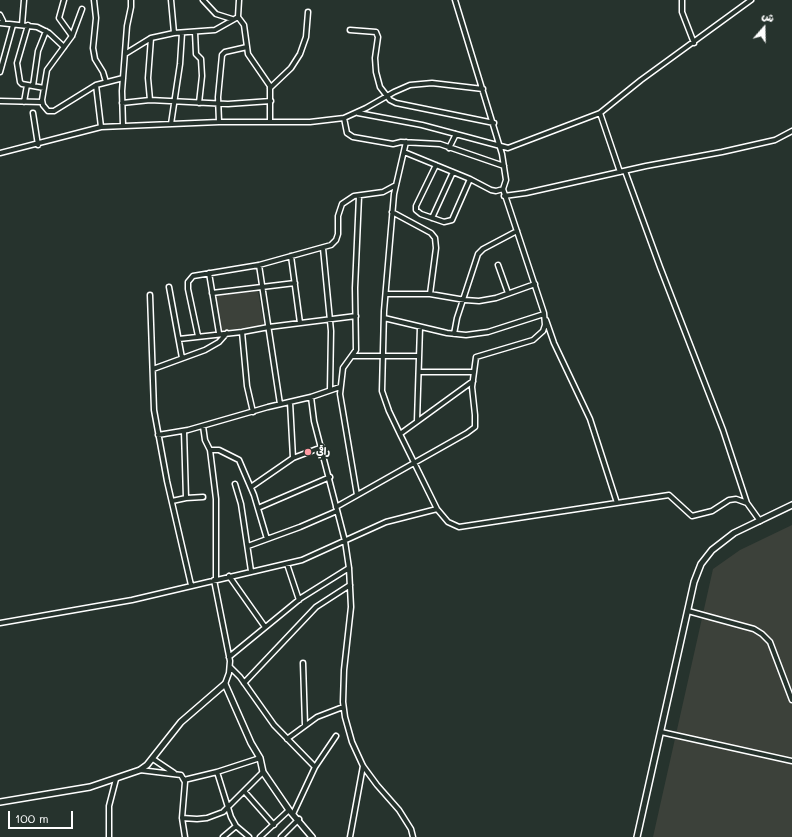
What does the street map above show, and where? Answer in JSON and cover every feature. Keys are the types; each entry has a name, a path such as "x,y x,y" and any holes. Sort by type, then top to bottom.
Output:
{"street":[{"path":"22,24 24,0"},
{"path":"64,0 59,18 72,36"},
{"path":"94,0 96,18 94,48 95,59 103,72 106,82"},
{"path":"123,126 123,78 127,26 131,6 130,0"},
{"path":"171,0 174,33"},
{"path":"203,0 216,14 232,20"},
{"path":"239,0 238,17 244,25 247,48 251,60 270,88 270,122"},
{"path":"455,0 500,146 506,180 504,196 554,343 590,419 616,503"},
{"path":"682,0 682,12 694,43"},
{"path":"358,113 456,134 508,148 600,113 641,80 694,43 751,0"},
{"path":"82,9 72,36 47,70 42,102 48,111 54,111 96,85 123,78"},
{"path":"270,88 291,68 300,54 306,37 308,12"},
{"path":"0,15 1,22 13,25 28,25 46,31 64,47"},
{"path":"125,54 151,38 174,33 215,30 238,17"},
{"path":"0,72 13,25"},
{"path":"28,25 17,66 20,83 44,88"},
{"path":"350,30 376,32 378,37 375,58 376,72 380,87 386,96 396,103 494,123"},
{"path":"33,86 38,51 46,31"},
{"path":"195,32 196,54 201,59 202,76 199,103"},
{"path":"171,124 173,101 179,68 182,33"},
{"path":"150,100 148,78 151,38"},
{"path":"219,122 218,104 222,55 226,52 247,48"},
{"path":"0,153 38,145 101,127 219,122 310,122 344,118 358,113 386,96 410,86 432,83 483,89"},
{"path":"24,102 27,85"},
{"path":"96,85 101,127"},
{"path":"122,103 150,100 218,104 271,101"},
{"path":"0,101 42,102"},
{"path":"33,113 38,145"},
{"path":"600,113 620,172"},
{"path":"344,118 347,133 353,137 392,144 425,142 449,148 504,166"},
{"path":"504,196 526,193 775,140 792,131"},
{"path":"449,148 456,134"},
{"path":"406,142 396,185 392,212 384,318 382,391 389,411 437,509 448,522 459,527 669,495 692,516 712,511 729,500 736,499 747,503"},
{"path":"404,152 496,191 504,189"},
{"path":"436,165 416,206 416,210 421,214 444,222 452,220 470,179"},
{"path":"626,171 660,267 722,430 747,503 760,521"},
{"path":"432,218 454,172"},
{"path":"198,336 188,288 188,282 193,276 259,265 331,245 336,240 338,234 339,210 342,204 359,196 383,192 396,185"},
{"path":"357,495 344,427 340,387 343,368 356,350 355,288 359,196"},
{"path":"392,212 432,233 435,238 436,248 430,294"},
{"path":"454,334 462,300 478,254 483,249 517,231"},
{"path":"323,248 329,319 330,390"},
{"path":"291,256 300,323"},
{"path":"259,265 280,404"},
{"path":"498,265 508,293"},
{"path":"209,273 219,333"},
{"path":"212,293 295,283"},
{"path":"386,294 430,294 462,300 479,300 496,298 534,284"},
{"path":"169,287 182,358"},
{"path":"150,295 154,410 158,435 191,585"},
{"path":"384,318 454,334 466,335 488,332 544,313"},
{"path":"248,546 337,509 357,495 467,433 475,427 473,372 476,357 538,337 544,331 544,313"},
{"path":"179,339 356,316"},
{"path":"417,421 420,326"},
{"path":"242,332 247,386 253,412"},
{"path":"153,369 205,350 219,342 227,333"},
{"path":"352,356 419,356"},
{"path":"419,372 473,372"},
{"path":"400,434 473,381"},
{"path":"158,435 203,426 280,404 311,397 340,387"},
{"path":"311,397 314,421 330,477 345,541 349,568 351,607 344,670 344,707 352,742 363,766 399,810 411,829 413,837"},
{"path":"290,402 294,458"},
{"path":"0,802 90,787 140,770 153,758 181,722 225,684 230,667 215,579 216,499 210,450 205,440 203,426"},
{"path":"184,431 186,498"},
{"path":"251,486 294,458 322,447"},
{"path":"210,450 219,450 239,460 251,486 267,539"},
{"path":"258,508 330,477"},
{"path":"235,484 241,504 252,571"},
{"path":"172,501 203,497"},
{"path":"637,837 697,572 706,557 725,539 792,505"},
{"path":"0,623 132,600 215,579 287,564 302,560 386,522 437,509"},
{"path":"287,564 299,600"},
{"path":"229,657 299,600 349,568"},
{"path":"229,576 265,627"},
{"path":"244,683 316,607 350,585"},
{"path":"688,611 754,629 762,634 770,642 792,700"},
{"path":"302,663 306,725"},
{"path":"230,667 244,683 274,725 316,767"},
{"path":"225,684 251,743 260,758 263,772 289,810 299,819 312,837"},
{"path":"287,739 317,717 344,707"},
{"path":"661,732 792,761"},
{"path":"293,814 316,767 336,736"},
{"path":"153,758 175,773"},
{"path":"184,780 217,772 260,758"},
{"path":"350,837 363,766"},
{"path":"140,770 175,773 181,775 184,780 182,818 185,837"},
{"path":"217,772 227,808 236,826 249,837"},
{"path":"182,818 197,820 207,818 227,808 263,772"},
{"path":"109,837 109,806 116,779"},
{"path":"244,791 274,825"},
{"path":"260,837 289,810"},
{"path":"281,837 299,819"},
{"path":"223,837 236,826"}],"shaded area":[{"path":"258,291 264,325 221,331 214,296"},
{"path":"792,525 792,837 653,837 713,569 740,550"}],"place":[{"name":"راقي","path":"308,452"}]}
